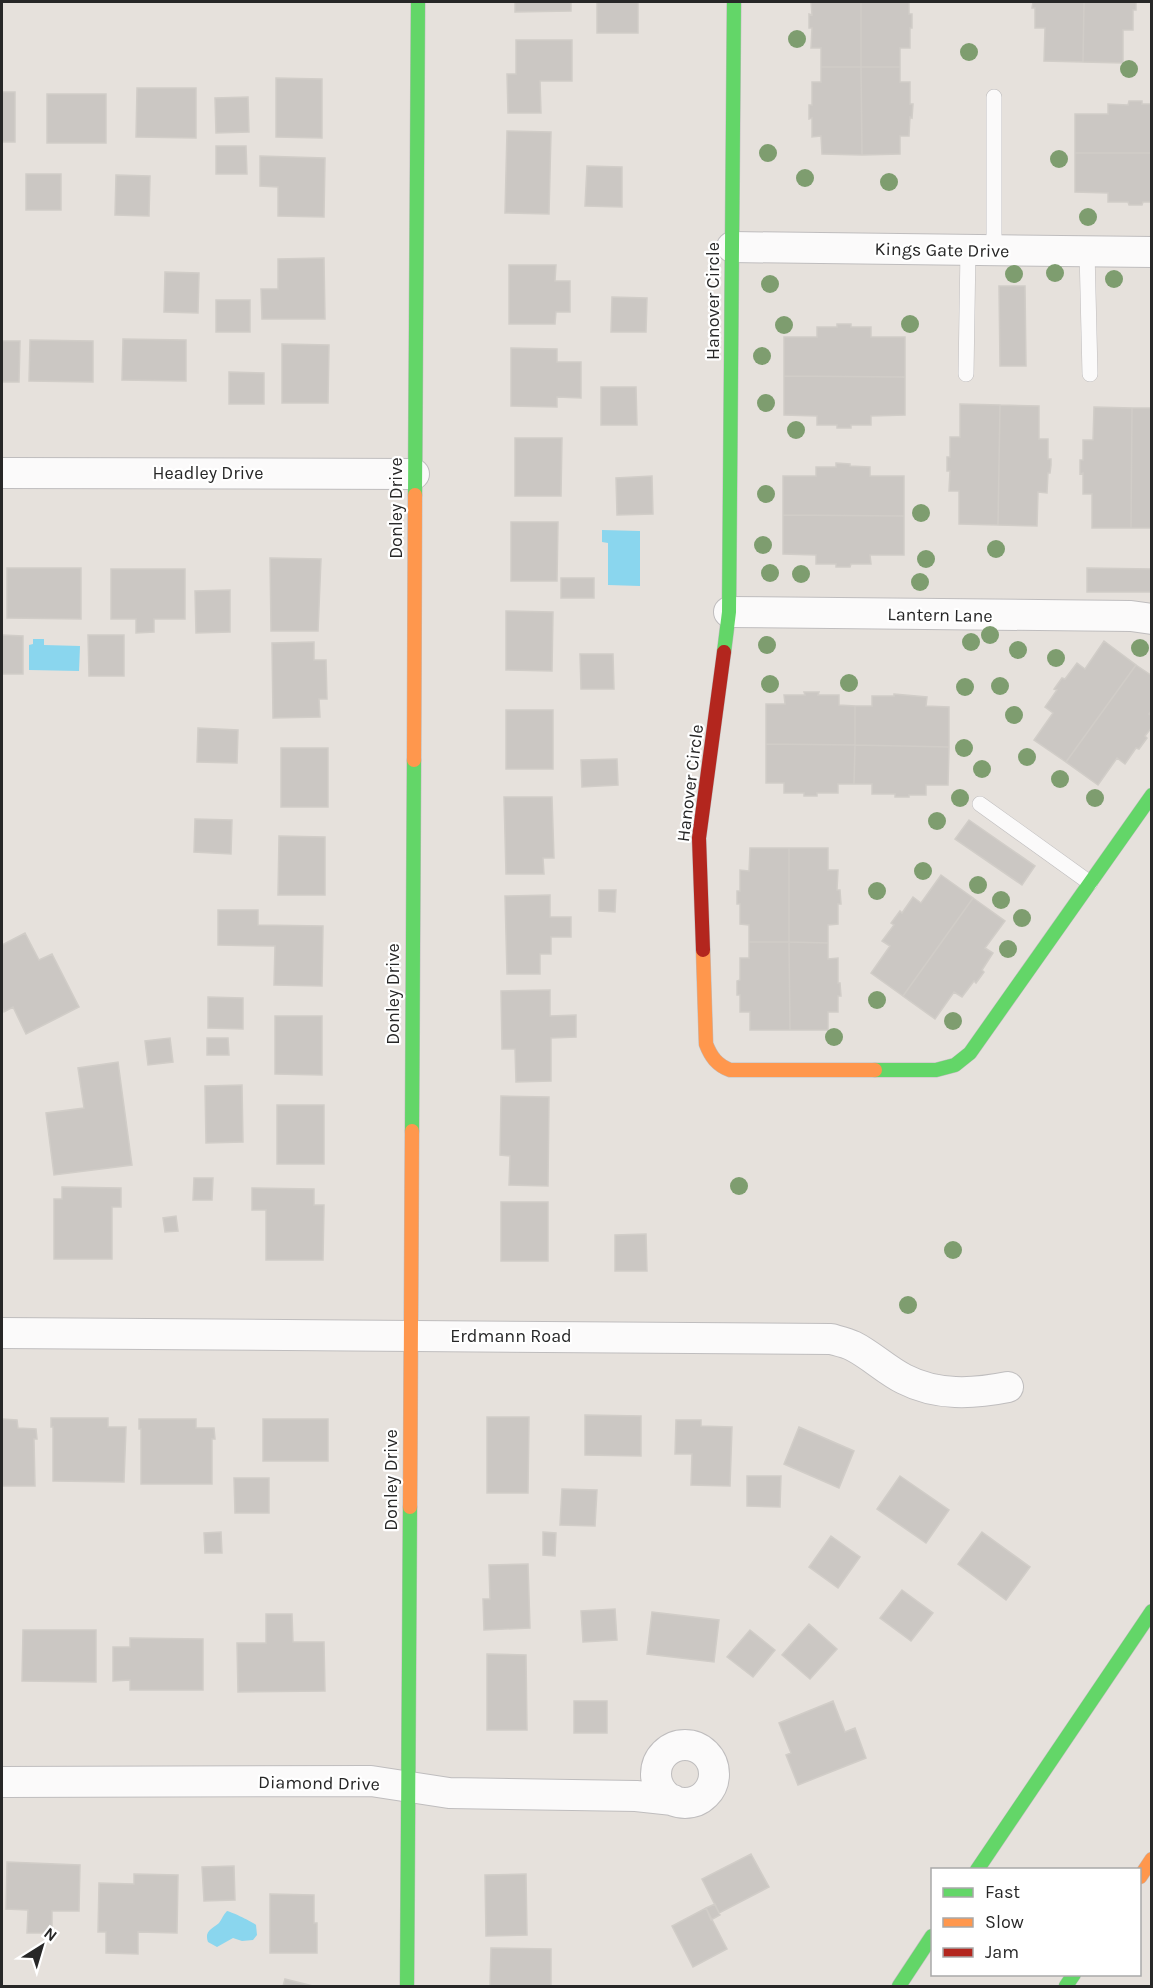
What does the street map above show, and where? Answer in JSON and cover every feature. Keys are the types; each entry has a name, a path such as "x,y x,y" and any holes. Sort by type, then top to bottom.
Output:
{"main road":[{"name":"Donley Drive","path":"407,1986 418,2"},
{"name":"Hanover Circle","path":"734,2 729,612 699,838 706,1044 709,1053 722,1068 730,1070 936,1070 955,1065 970,1053 1152,795"},
{"path":"978,1868 1152,1611"},
{"path":"1141,1876 1152,1859"},
{"path":"899,1986 931,1939"}],"street":[{"name":"Kings Gate Drive","path":"732,247 1152,252"},
{"name":"Headley Drive","path":"2,473 414,474"},
{"name":"Lantern Lane","path":"729,612 1131,616 1152,619"},
{"name":"Erdmann Road","path":"2,1333 831,1340 852,1345 904,1379 925,1387 945,1392 979,1393 1008,1387"},
{"name":"Diamond Drive","path":"2,1782 371,1781 449,1793 636,1796 682,1803 700,1799 712,1785 714,1775 712,1766 708,1757 701,1750 682,1745 665,1753 659,1760"},
{"path":"636,1796 648,1782 659,1760"},
{"path":"659,1760 656,1770 659,1788 673,1800"}],"lane":[{"path":"966,374 981,250 994,97"},
{"path":"1087,251 1090,374"},
{"path":"980,804 1090,883"}],"water":[{"path":"602,530 640,531 640,586 608,585 608,543 602,542"},
{"path":"33,639 44,639 44,645 80,646 79,671 29,670 29,645 33,644"},
{"path":"227,1911 256,1925 257,1935 253,1940 242,1941 233,1938 217,1947 208,1942 208,1933"}],"building":[{"path":"515,2 571,2 571,11 515,12"},
{"path":"597,2 638,2 638,33 597,33"},
{"path":"811,2 861,2 861,67 821,67 821,48 811,48 812,28 809,28 809,14 812,15"},
{"path":"861,2 909,2 909,14 912,14 910,48 900,48 900,67 861,67"},
{"path":"1033,2 1084,2 1083,62 1044,61 1045,28 1035,28"},
{"path":"1084,2 1136,2 1136,10 1133,10 1133,30 1123,30 1123,63 1083,62"},
{"path":"516,40 572,40 572,81 540,81 541,113 508,113 507,74 516,74"},
{"path":"821,67 861,67 862,155 822,154 821,136 812,137 809,105 812,105 812,82 821,82"},
{"path":"861,67 900,67 900,82 910,82 912,118 910,117 909,136 900,136 900,154 862,155"},
{"path":"276,78 322,79 322,138 276,137"},
{"path":"137,88 196,88 196,138 136,137"},
{"path":"2,92 15,92 15,142 2,142"},
{"path":"47,94 106,94 106,143 47,143"},
{"path":"248,97 249,132 216,133 215,98"},
{"path":"1129,101 1152,104 1152,153 1075,153 1075,114 1108,114 1108,104 1128,105"},
{"path":"507,131 551,132 549,214 505,213"},
{"path":"216,146 246,146 247,174 216,174"},
{"path":"1075,153 1152,153 1152,202 1129,205 1128,202 1108,202 1108,193 1075,192"},
{"path":"260,156 325,158 324,217 278,216 278,187 260,186"},
{"path":"587,166 622,167 622,207 585,206"},
{"path":"26,174 61,174 61,210 26,210"},
{"path":"116,175 150,176 149,216 115,215"},
{"path":"324,258 325,319 262,319 261,289 278,289 278,259"},
{"path":"509,265 556,265 555,281 570,281 570,312 556,312 555,324 509,324"},
{"path":"165,272 199,273 198,313 164,312"},
{"path":"999,286 1025,286 1026,366 1000,366"},
{"path":"612,297 647,298 646,332 611,332"},
{"path":"216,300 250,300 250,332 216,332"},
{"path":"837,324 871,327 871,337 905,337 905,377 784,376 784,337 817,337 817,327 837,327"},
{"path":"123,339 186,340 186,381 122,380"},
{"path":"30,340 93,341 93,382 29,381"},
{"path":"2,341 20,341 19,382 2,382"},
{"path":"282,344 329,345 328,403 282,403"},
{"path":"511,348 557,349 557,362 581,362 581,398 557,397 557,407 511,406"},
{"path":"229,372 264,373 264,404 229,404"},
{"path":"784,376 905,377 905,415 871,416 871,425 837,428 837,425 817,425 817,416 784,415"},
{"path":"601,387 636,387 637,425 601,425"},
{"path":"960,404 1000,405 998,525 959,524 959,491 949,491 950,471 947,471 947,457 950,457 950,437 960,437"},
{"path":"1000,405 1039,406 1039,439 1048,439 1048,459 1051,459 1051,465 1050,473 1048,473 1047,493 1038,492 1037,526 998,525"},
{"path":"1094,407 1132,408 1131,528 1092,528 1092,494 1083,494 1083,473 1080,474 1080,460 1083,460 1083,440 1093,440"},
{"path":"1132,408 1152,408 1152,528 1131,528"},
{"path":"515,438 562,438 561,496 515,496"},
{"path":"836,463 870,467 870,476 904,476 904,516 783,515 783,476 816,476 816,467 836,467"},
{"path":"652,476 653,514 617,515 616,478"},
{"path":"783,515 904,516 904,555 870,555 871,564 836,567 836,564 816,564 816,555 783,554"},
{"path":"511,522 558,522 557,581 511,581"},
{"path":"270,558 321,559 318,631 271,631"},
{"path":"7,568 81,568 81,619 7,618"},
{"path":"1087,568 1152,569 1152,592 1087,592"},
{"path":"111,569 185,569 185,619 154,619 154,632 136,633 136,619 111,619"},
{"path":"561,578 594,578 594,598 561,598"},
{"path":"230,590 230,632 196,633 195,591"},
{"path":"506,611 553,612 552,671 506,670"},
{"path":"2,635 23,636 23,674 2,674"},
{"path":"88,635 124,635 124,676 89,676"},
{"path":"1104,641 1136,665 1066,762 1034,740 1053,713 1045,707 1057,690 1054,689 1077,663 1085,669"},
{"path":"314,642 314,660 326,660 327,699 319,699 320,717 273,718 272,643"},
{"path":"580,654 613,654 614,689 581,689"},
{"path":"1136,665 1152,676 1152,710 1149,714 1152,716 1152,727 1139,749 1136,748 1125,764 1117,758 1098,785 1066,762"},
{"path":"804,692 839,695 839,705 855,706 855,745 766,744 766,704 785,704 784,695 805,695"},
{"path":"894,694 927,697 926,706 949,707 949,747 855,745 855,706 872,706 872,696 894,696"},
{"path":"506,710 553,710 553,769 506,769"},
{"path":"198,728 238,730 237,763 197,762"},
{"path":"766,744 855,745 854,784 838,784 838,793 817,793 817,796 804,796 804,793 784,793 784,783 766,783"},
{"path":"855,745 949,747 948,785 926,785 926,795 895,797 895,794 872,794 872,784 854,784"},
{"path":"281,748 328,748 328,807 281,807"},
{"path":"617,759 618,785 582,787 581,760"},
{"path":"504,797 552,797 554,858 543,858 544,874 506,874"},
{"path":"195,819 232,820 231,854 194,852"},
{"path":"969,820 1035,866 1022,885 955,839"},
{"path":"279,836 325,837 325,895 278,895"},
{"path":"750,848 789,848 789,942 749,942 749,925 740,924 740,904 737,904 737,891 740,891 740,870 749,871"},
{"path":"789,848 828,848 828,870 838,870 837,890 840,890 841,904 838,904 838,924 828,925 828,943 789,942"},
{"path":"941,875 973,898 903,996 871,973 890,946 882,941 894,925 891,923 900,911 902,913 913,897 921,903"},
{"path":"599,890 616,890 615,912 599,911"},
{"path":"550,895 550,917 571,917 571,937 551,937 551,954 540,954 540,974 507,974 505,896"},
{"path":"973,898 1005,921 985,948 993,953 982,970 984,972 962,997 954,992 935,1019 903,996"},
{"path":"218,910 258,910 258,925 323,926 322,986 274,985 275,946 218,945"},
{"path":"25,933 39,960 52,954 79,1007 26,1034 13,1007 4,1012 2,1007 2,945"},
{"path":"749,942 789,942 790,1030 750,1030 750,1012 740,1012 737,981 740,980 740,958 749,958"},
{"path":"789,942 828,943 828,959 838,958 838,983 840,983 841,996 838,996 838,1012 828,1012 828,1030 790,1030"},
{"path":"550,990 550,1016 576,1015 576,1037 551,1038 551,1081 516,1082 515,1049 502,1049 501,991"},
{"path":"208,997 243,998 243,1029 208,1028"},
{"path":"275,1016 322,1016 322,1075 275,1074"},
{"path":"170,1038 173,1062 148,1065 145,1041"},
{"path":"207,1038 228,1038 229,1055 207,1055"},
{"path":"118,1062 132,1165 54,1175 46,1113 84,1108 78,1068"},
{"path":"242,1085 243,1142 206,1143 205,1086"},
{"path":"501,1096 549,1097 548,1186 509,1185 510,1156 500,1155"},
{"path":"277,1105 324,1105 324,1164 277,1164"},
{"path":"194,1178 213,1178 212,1200 193,1200"},
{"path":"62,1187 121,1188 121,1207 112,1207 112,1259 54,1259 54,1199 62,1199"},
{"path":"252,1188 314,1189 314,1205 324,1205 323,1260 266,1260 266,1210 252,1210"},
{"path":"501,1202 548,1202 548,1261 501,1261"},
{"path":"176,1216 178,1231 165,1232 163,1218"},
{"path":"646,1234 647,1271 615,1271 615,1235"},
{"path":"585,1415 641,1416 641,1456 585,1455"},
{"path":"487,1417 529,1417 528,1493 487,1493"},
{"path":"51,1418 108,1418 108,1427 126,1427 124,1482 53,1481"},
{"path":"2,1419 17,1420 18,1428 36,1429 37,1439 34,1439 35,1486 2,1486"},
{"path":"139,1419 196,1419 196,1428 214,1428 212,1484 141,1484"},
{"path":"263,1419 328,1419 328,1461 263,1461"},
{"path":"676,1420 701,1420 701,1426 732,1427 730,1486 691,1485 692,1454 675,1454"},
{"path":"799,1427 854,1451 839,1488 784,1464"},
{"path":"747,1476 781,1476 780,1507 747,1506"},
{"path":"900,1476 949,1510 926,1543 877,1509"},
{"path":"234,1478 269,1478 269,1513 235,1513"},
{"path":"562,1489 597,1490 595,1526 560,1525"},
{"path":"221,1532 222,1553 205,1553 204,1533"},
{"path":"543,1532 556,1533 555,1556 543,1555"},
{"path":"982,1532 1030,1567 1006,1600 958,1564"},
{"path":"831,1536 860,1557 838,1588 809,1567"},
{"path":"528,1564 530,1628 484,1630 483,1599 490,1599 489,1565"},
{"path":"902,1590 933,1613 911,1641 880,1618"},
{"path":"615,1609 617,1640 583,1642 581,1611"},
{"path":"652,1612 719,1620 714,1662 647,1654"},
{"path":"266,1614 292,1614 293,1642 324,1642 325,1691 238,1692 237,1643 266,1643"},
{"path":"809,1624 837,1649 810,1679 782,1655"},
{"path":"23,1630 96,1630 96,1682 22,1681"},
{"path":"750,1630 775,1650 753,1677 727,1657"},
{"path":"130,1638 203,1639 203,1690 130,1690 130,1680 113,1681 113,1647 130,1647"},
{"path":"487,1654 526,1655 527,1730 487,1730"},
{"path":"574,1701 607,1701 607,1733 574,1733"},
{"path":"833,1701 845,1732 855,1728 866,1758 798,1785 786,1755 791,1753 779,1723"},
{"path":"751,1854 769,1887 719,1913 702,1879"},
{"path":"7,1862 80,1865 79,1911 52,1911 52,1933 27,1933 28,1910 6,1909"},
{"path":"234,1866 235,1900 204,1901 202,1867"},
{"path":"134,1874 178,1875 177,1933 138,1932 138,1954 106,1953 106,1932 98,1932 99,1883 134,1884"},
{"path":"526,1874 527,1935 486,1936 485,1875"},
{"path":"270,1894 314,1895 317,1953 270,1953"},
{"path":"715,1904 720,1915 711,1920 706,1908"},
{"path":"706,1908 727,1949 693,1967 672,1926"},
{"path":"491,1948 551,1949 551,1986 490,1986"},
{"path":"285,1979 313,1986 283,1986"}],"traffic: fast":[{"path":"415,495 418,2"},
{"path":"724,652 729,612 734,2"},
{"path":"412,1131 414,760"},
{"path":"875,1070 936,1070 955,1065 970,1053 1152,795"},
{"path":"407,1986 410,1507"},
{"path":"978,1868 1152,1611"},
{"path":"899,1986 931,1938"},
{"path":"1066,1986 1073,1976"}],"traffic: slow":[{"path":"414,760 415,495"},
{"path":"703,950 706,1044 712,1057 721,1066 730,1070 875,1070"},
{"path":"410,1507 412,1131"},
{"path":"1141,1876 1152,1859"}],"traffic: jam":[{"path":"703,950 699,838 724,652"}]}
